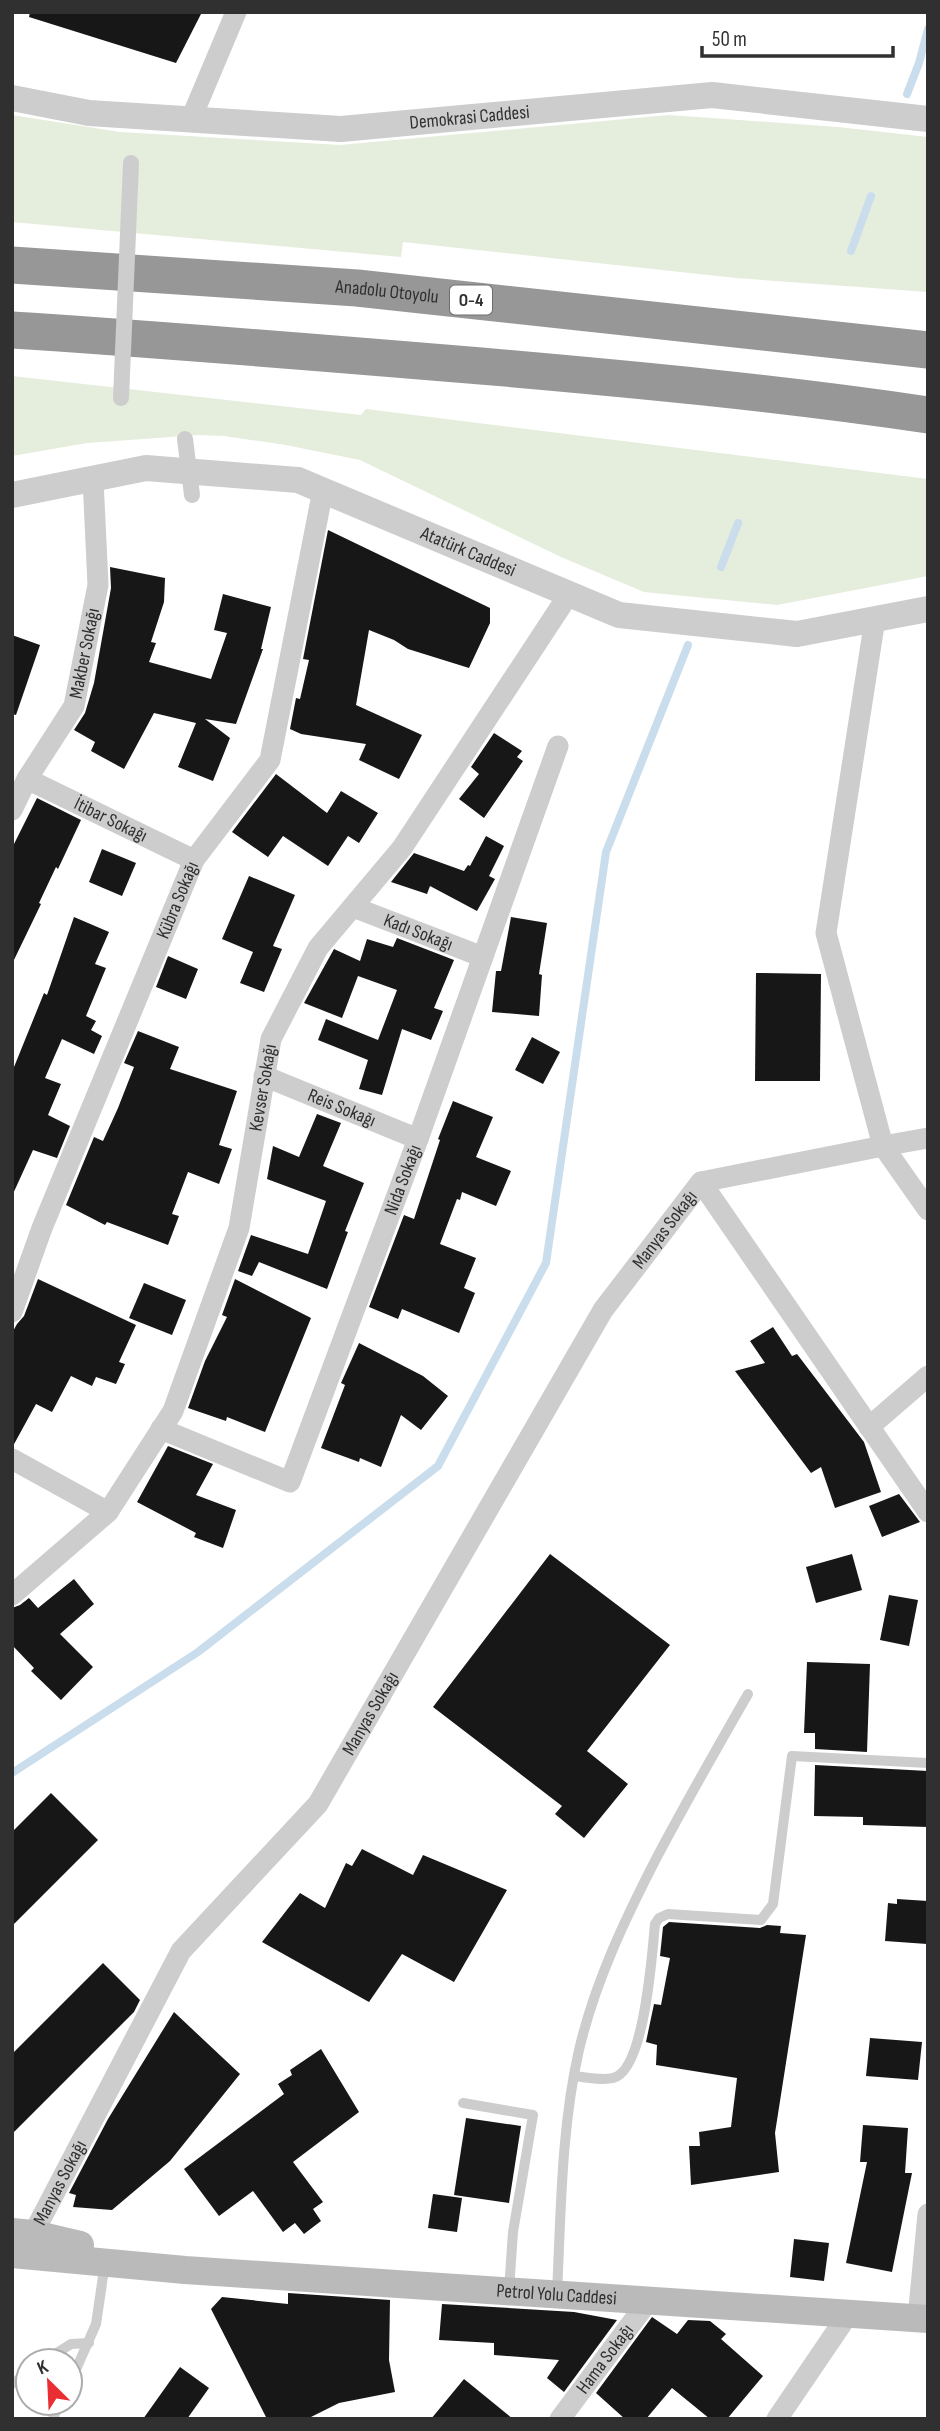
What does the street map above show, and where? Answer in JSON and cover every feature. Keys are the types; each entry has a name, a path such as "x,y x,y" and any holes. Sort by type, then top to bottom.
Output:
{"highway":[{"name":"Anadolu Otoyolu","path":"12,265 357,288 928,350"},
{"path":"12,330 208,342 527,370 862,405 928,415"},
{"path":"862,405 928,424"}],"main road":[{"name":"Petrol Yolu Caddesi","path":"23,2233 186,2270"},
{"name":"Petrol Yolu Caddesi","path":"12,2254 186,2270 923,2318"}],"street":[{"path":"191,119 236,12"},
{"name":"Demokrasi Caddesi","path":"12,99 89,113 341,129 712,95 928,119"},
{"path":"121,398 131,163"},
{"path":"185,439 192,495"},
{"name":"Atatürk Caddesi","path":"12,495 146,468 298,480 619,615 797,634 928,609"},
{"name":"Makber Sokağı","path":"12,810 27,779 74,706 98,585 93,479"},
{"name":"Kübra Sokağı","path":"12,1312 42,1228 194,860 270,760 323,490"},
{"name":"Kevser Sokağı","path":"12,1595 108,1512 173,1411 239,1228 271,1039 318,948 402,848 569,594"},
{"path":"874,619 826,933 883,1146 928,1210"},
{"name":"Nida Sokağı","path":"161,1429 290,1482 418,1139 558,746"},
{"name":"İtibar Sokağı","path":"27,779 194,860"},
{"name":"Kadı Sokağı","path":"353,907 483,957"},
{"name":"Reis Sokağı","path":"264,1076 418,1139"},
{"path":"928,1138 701,1182 928,1511"},
{"name":"Manyas Sokağı","path":"23,2233 181,1951 318,1804 603,1310 701,1182"},
{"path":"869,1427 928,1376"},
{"path":"12,1459 108,1512"},
{"path":"923,2318 928,2214"},
{"name":"Hama Sokağı","path":"560,2419 649,2300"},
{"path":"776,2419 849,2313"}],"lane":[{"path":"557,2293 566,2126 587,2020 621,1928 692,1790 748,1694"},
{"path":"574,2076 612,2079 630,2064 645,2015 655,1924 659,1918 668,1914 761,1920 770,1911 775,1895 792,1756 928,1763"},
{"path":"463,2103 533,2115 513,2232 509,2290"},
{"path":"84,2354 96,2324 105,2262"},
{"path":"66,2347 71,2344 89,2343"}],"green space":[{"path":"12,115 120,132 340,145 669,115 838,127 928,137 928,292 736,278 403,242 401,257 12,222"},
{"path":"12,376 361,415 366,409 928,479 928,576 777,605 644,592 561,557 360,460 286,445 199,435 87,443 12,456"}],"building":[{"path":"30,12 202,12 176,63 29,17"},
{"path":"328,530 490,608 490,623 469,668 408,649 369,630 356,705 422,735 399,779 359,760 366,744 301,734 290,729 296,698 300,699 309,660 303,659"},
{"path":"110,567 165,578 164,602 151,642 156,643 149,662 211,679 227,633 214,630 223,594 271,607 263,649 236,724 205,719 230,738 213,781 178,767 196,723 154,713 124,769 91,751 95,742 74,730 85,713 94,683 111,588"},
{"path":"12,635 40,645 16,715 12,714"},
{"path":"494,733 522,751 517,757 523,761 484,818 459,799 479,774 471,767"},
{"path":"276,774 327,813 341,791 378,813 359,843 348,836 328,866 283,836 268,857 232,832"},
{"path":"37,798 81,820 58,869 56,867 12,964 12,848"},
{"path":"486,836 504,846 489,876 495,879 477,911 430,886 427,894 391,882 414,853 464,871 470,866"},
{"path":"102,849 136,863 122,896 89,882"},
{"path":"249,876 295,895 273,946 282,949 264,992 240,983 253,952 222,939"},
{"path":"74,917 109,932 95,964 106,968 86,1016 96,1021 91,1030 102,1036 94,1054 62,1039 45,1078 61,1084 48,1115 70,1126 57,1158 33,1150 12,1196 12,1072 44,993 47,995"},
{"path":"511,917 547,923 539,974 542,975 539,1016 492,1012 496,971 501,971"},
{"path":"397,938 454,960 434,1008 443,1011 431,1040 402,1029 382,1095 359,1089 368,1060 318,1040 326,1019 378,1040 397,990 358,976 342,1018 304,1003 334,949 360,961 367,939 393,947"},
{"path":"168,956 198,969 186,999 156,987"},
{"path":"756,973 821,974 820,1081 755,1081"},
{"path":"138,1031 179,1047 170,1069 237,1091 219,1145 232,1149 219,1184 188,1172 172,1214 179,1216 168,1245 107,1222 105,1225 66,1205 94,1137 103,1141 118,1108 134,1067 124,1063"},
{"path":"532,1037 560,1052 543,1084 515,1070"},
{"path":"453,1101 493,1117 476,1157 511,1171 496,1206 462,1192 440,1244 476,1258 464,1288 475,1293 459,1333 402,1309 398,1319 369,1307 404,1215 414,1219 440,1140 438,1139"},
{"path":"317,1114 341,1123 323,1166 364,1183 345,1231 348,1232 327,1289 259,1262 252,1276 238,1271 251,1235 308,1254 326,1201 267,1179 273,1146 299,1157"},
{"path":"38,1279 136,1325 119,1362 125,1364 116,1384 96,1377 92,1386 71,1376 52,1412 36,1404 13,1446 12,1333 24,1316"},
{"path":"235,1279 311,1318 265,1432 227,1417 226,1421 188,1408 205,1361 227,1317 222,1315"},
{"path":"144,1283 186,1300 172,1335 129,1318"},
{"path":"773,1327 792,1356 797,1354 864,1442 881,1492 835,1508 821,1467 811,1473 735,1371 765,1363 750,1341"},
{"path":"359,1343 423,1376 448,1396 421,1430 401,1415 381,1467 360,1458 359,1462 321,1448 345,1385 341,1383"},
{"path":"168,1446 213,1464 196,1495 236,1510 223,1548 194,1537 196,1533 137,1502"},
{"path":"899,1494 920,1522 882,1537 869,1506"},
{"path":"550,1554 670,1645 587,1751 628,1784 584,1838 555,1814 562,1806 433,1707"},
{"path":"852,1554 862,1590 816,1603 806,1567"},
{"path":"74,1579 94,1604 60,1634 93,1667 61,1700 31,1671 34,1668 12,1645 12,1608 29,1598 38,1608"},
{"path":"889,1595 918,1600 909,1646 880,1640"},
{"path":"807,1662 870,1664 867,1752 815,1749 815,1733 804,1733"},
{"path":"815,1765 928,1771 928,1827 863,1825 863,1817 814,1816"},
{"path":"51,1793 98,1840 12,1926 12,1832"},
{"path":"362,1849 413,1875 423,1855 507,1890 454,1982 402,1954 369,2002 262,1942 300,1893 325,1908 346,1863 352,1866"},
{"path":"897,1899 928,1901 927,1944 885,1941 888,1903 897,1904"},
{"path":"669,1922 760,1928 767,1925 781,1926 780,1933 806,1935 775,2133 779,2172 691,2185 689,2146 700,2146 699,2132 731,2127 737,2078 656,2065 657,2045 646,2042 654,2004 661,2005 670,1958 660,1956 663,1927"},
{"path":"103,1963 140,2000 134,2012 12,2134 12,2054"},
{"path":"174,2012 240,2074 170,2161 112,2210 73,2207 76,2195 69,2193 108,2119"},
{"path":"870,2038 922,2042 918,2080 866,2076"},
{"path":"321,2049 359,2112 293,2162 323,2202 313,2209 321,2221 304,2234 295,2223 283,2232 253,2191 219,2216 184,2169 284,2094 278,2084 292,2075 290,2070"},
{"path":"466,2118 521,2126 509,2203 454,2195"},
{"path":"863,2125 908,2128 905,2173 912,2173 892,2272 846,2263 867,2162 860,2162"},
{"path":"433,2194 462,2198 457,2232 428,2228"},
{"path":"794,2239 829,2243 824,2281 790,2277"},
{"path":"288,2293 390,2300 389,2360 395,2392 339,2403 307,2419 267,2419 211,2309 222,2297 288,2304"},
{"path":"442,2304 574,2312 617,2320 564,2392 547,2378 559,2360 494,2355 494,2343 439,2340"},
{"path":"652,2317 677,2334 688,2320 710,2321 726,2334 721,2339 763,2376 727,2419 710,2419 672,2388 646,2419 625,2419 596,2393"},
{"path":"180,2367 209,2388 187,2419 143,2419"},
{"path":"464,2379 513,2419 431,2419"}],"waterway":[{"path":"907,94 928,29"},
{"path":"851,251 871,196"},
{"path":"721,567 738,523"},
{"path":"12,1773 198,1652 438,1466 546,1263 606,852 688,645"}]}
